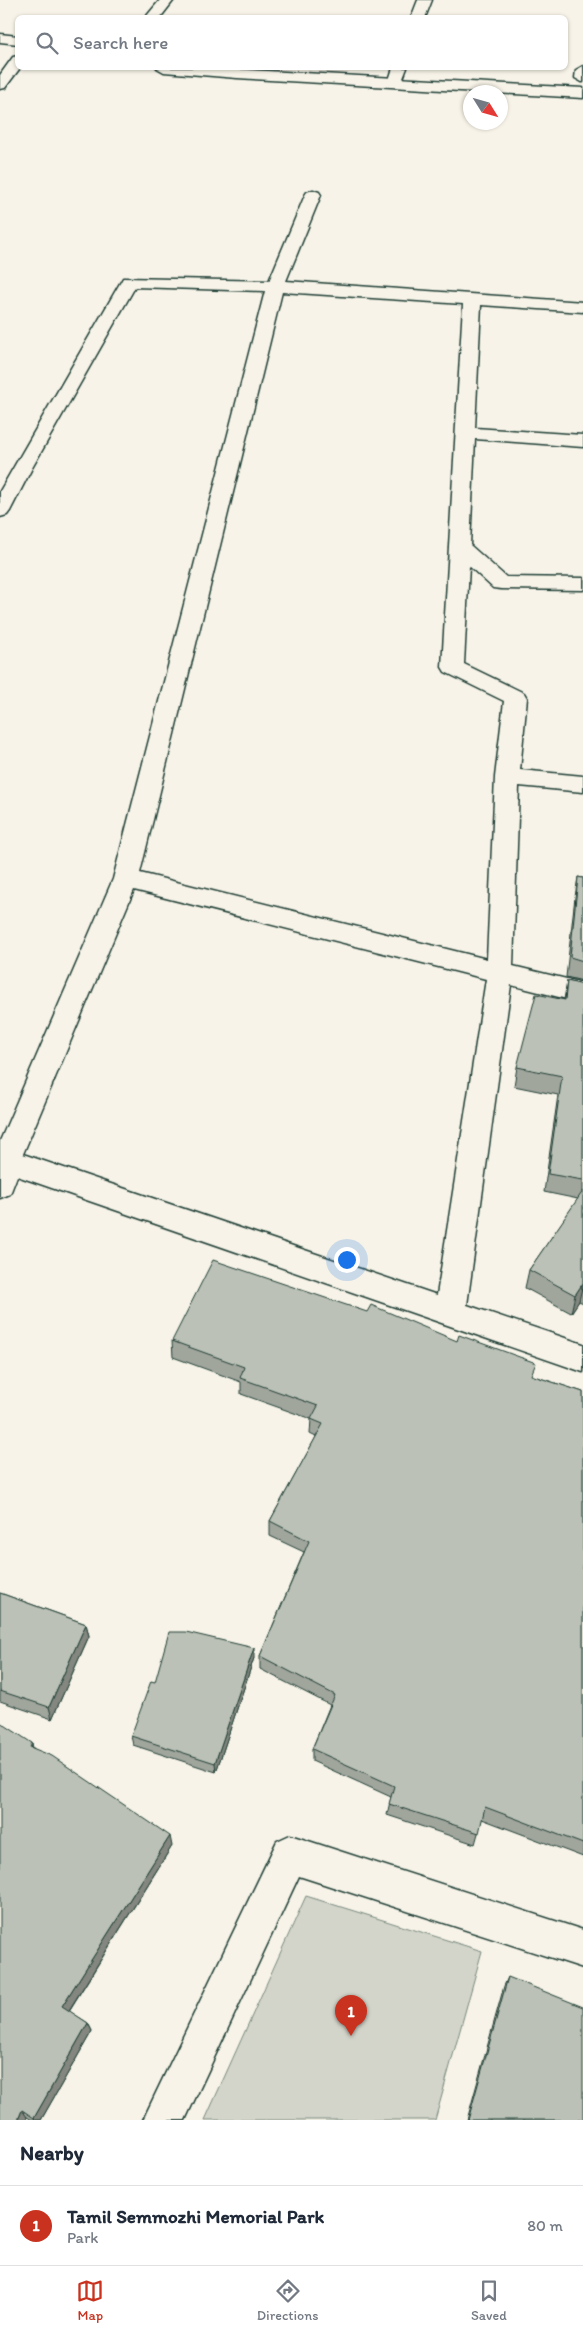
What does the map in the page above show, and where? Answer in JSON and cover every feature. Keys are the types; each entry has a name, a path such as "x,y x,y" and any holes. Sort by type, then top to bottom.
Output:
{"street":[{"path":"154,15 167,0"},
{"path":"419,15 425,0"},
{"path":"0,38 15,40"},
{"path":"0,52 15,54"},
{"path":"0,85 15,64"},
{"path":"195,70 395,83 581,79"},
{"path":"395,83 398,70"},
{"path":"313,195 275,286 126,879 2,1168 583,1358"},
{"path":"0,510 22,468 129,282 275,286 583,307"},
{"path":"450,1313 500,972 507,777 516,698 453,668 472,299"},
{"path":"465,433 583,441"},
{"path":"459,546 501,583 583,584"},
{"path":"507,777 583,784"},
{"path":"126,879 583,993"},
{"path":"164,2120 290,1854 583,1949"}],"shaded area":[{"path":"306,1896 482,1951 435,2120 205,2120"}],"building":[{"path":"578,877 583,878 583,961 570,957"},
{"path":"567,981 583,985 583,1180 548,1174 562,1076 517,1067 536,994 565,1000"},
{"path":"583,1191 583,1283 575,1295 529,1270"},
{"path":"213,1260 367,1312 371,1305 457,1341 459,1335 536,1363 531,1375 583,1392 583,1844 485,1807 479,1833 389,1804 394,1786 312,1749 335,1695 260,1656 309,1541 270,1521 323,1424 311,1419 318,1406 240,1378 244,1367 172,1341"},
{"path":"0,1593 86,1624 49,1707 0,1691"},
{"path":"169,1632 186,1632 254,1648 215,1763 131,1736 151,1681 155,1682"},
{"path":"0,1722 32,1743 30,1747 52,1756 170,1836 62,2006 88,2023 34,2118 22,2110 18,2120 0,2120"},
{"path":"508,1977 583,2007 583,2120 468,2120"}],"place":[{"name":"Tamil Semmozhi Memorial Park","path":"351,2036"}]}
